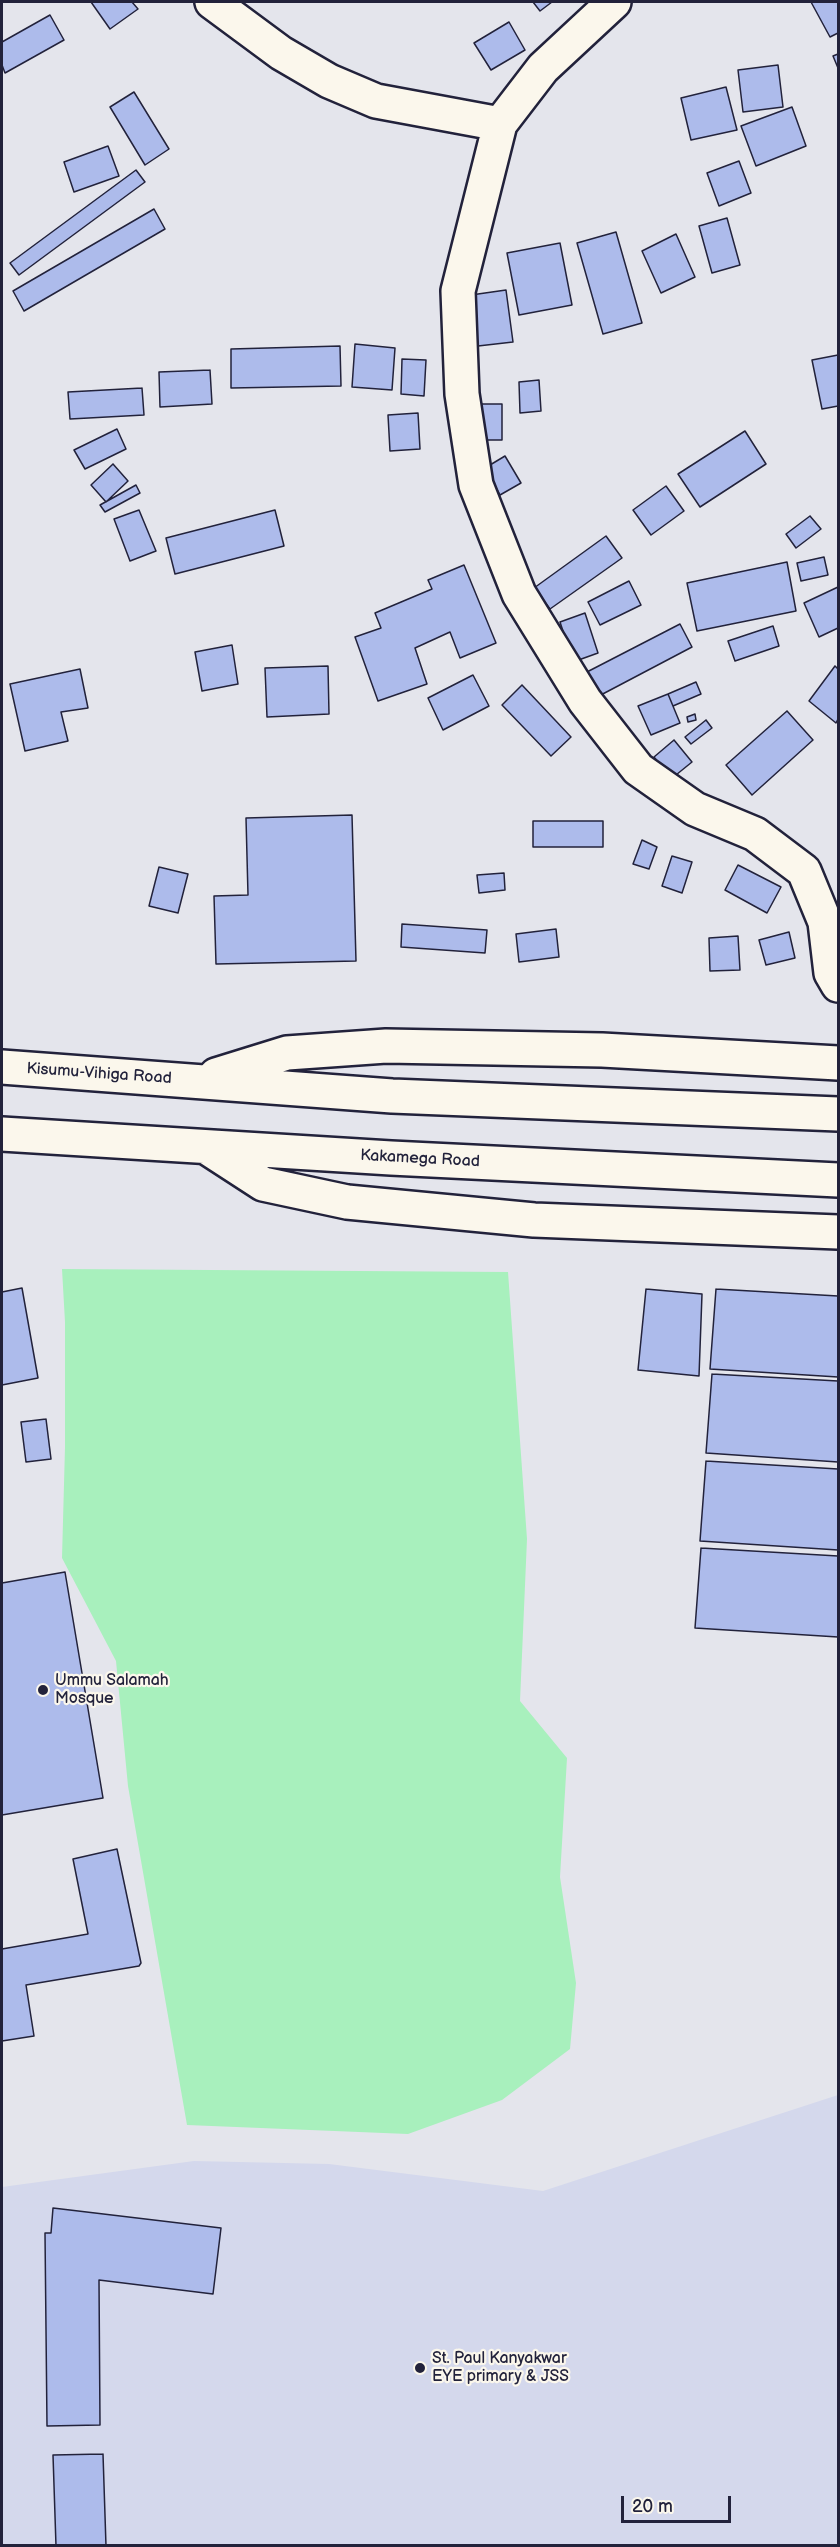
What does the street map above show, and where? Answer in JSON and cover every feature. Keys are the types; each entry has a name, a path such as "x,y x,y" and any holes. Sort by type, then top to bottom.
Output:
{"main road":[{"path":"212,2 281,53 329,81 376,101 501,124"},
{"path":"614,2 543,68 501,124 458,291 462,394 476,485 519,594 585,702 638,768 695,809 755,834 804,872 825,922 831,973 838,985"},
{"path":"197,1081 287,1053 386,1046 602,1050 838,1063"},
{"name":"Kisumu-Vihiga Road","path":"2,1067 392,1096 838,1114"},
{"name":"Kakamega Road","path":"2,1134 838,1180"},
{"path":"206,1147 263,1184 347,1202 534,1220 838,1232"}],"shaded area":[{"name":"St. Paul Kanyakwar EYE primary & JSS","path":"838,2095 838,2545 2,2545 2,2187 194,2161 329,2164 543,2191"}],"green space":[{"path":"62,1269 508,1272 527,1539 520,1701 567,1758 560,1877 576,1983 570,2049 502,2100 408,2134 187,2125 128,1786 116,1661 62,1558 65,1322"}],"building":[{"path":"91,2 132,2 138,9 110,29"},
{"path":"533,2 552,2 540,11"},
{"path":"811,2 838,2 838,33 830,37"},
{"path":"50,15 64,40 5,73 2,65 2,42"},
{"path":"509,22 525,50 491,70 474,43"},
{"path":"838,54 838,68 833,56"},
{"path":"778,65 783,107 743,112 738,70"},
{"path":"726,87 737,130 691,140 681,98"},
{"path":"134,92 169,149 145,165 110,107"},
{"path":"792,107 806,146 756,166 741,126"},
{"path":"108,146 119,176 74,192 64,162"},
{"path":"739,161 751,193 719,206 707,173"},
{"path":"136,170 145,182 19,275 10,263"},
{"path":"154,209 165,229 24,311 13,291"},
{"path":"727,218 740,265 712,273 699,226"},
{"path":"616,232 642,323 603,334 577,243"},
{"path":"676,234 695,277 661,293 642,251"},
{"path":"560,243 572,305 519,315 507,253"},
{"path":"506,290 513,342 478,346 471,295"},
{"path":"355,344 395,348 392,390 352,387"},
{"path":"340,346 341,386 231,388 231,349"},
{"path":"838,355 838,406 822,409 812,360"},
{"path":"402,359 426,360 424,396 401,394"},
{"path":"210,370 212,404 160,407 159,372"},
{"path":"539,380 541,411 520,413 519,382"},
{"path":"142,388 144,415 70,419 68,392"},
{"path":"477,404 502,404 502,440 477,440"},
{"path":"418,413 420,449 390,451 388,415"},
{"path":"117,429 126,449 85,469 74,450"},
{"path":"745,431 766,464 700,507 678,474"},
{"path":"505,456 521,483 500,495 485,468"},
{"path":"113,464 128,481 106,502 91,485"},
{"path":"136,485 140,493 105,512 100,505"},
{"path":"666,486 684,511 651,535 633,510"},
{"path":"139,510 156,551 130,561 114,519"},
{"path":"275,510 284,546 175,574 166,538"},
{"path":"810,516 821,529 796,548 786,534"},
{"path":"606,536 622,558 550,609 534,588"},
{"path":"824,557 828,575 801,581 797,563"},
{"path":"787,562 796,611 697,631 687,583"},
{"path":"464,565 496,643 460,658 450,632 415,648 427,684 378,701 355,637 381,628 375,613 432,589 428,580"},
{"path":"629,581 641,605 600,625 588,602"},
{"path":"838,587 838,628 819,637 804,603"},
{"path":"585,613 598,653 573,662 560,622"},
{"path":"680,624 692,647 597,697 585,673"},
{"path":"773,626 779,646 735,661 728,641"},
{"path":"232,645 238,684 202,691 195,652"},
{"path":"328,666 329,714 267,717 265,668"},
{"path":"835,666 838,669 838,719 836,723 809,701"},
{"path":"80,669 88,708 61,712 68,741 25,751 10,684"},
{"path":"473,675 489,706 443,730 428,698"},
{"path":"696,682 701,694 673,706 668,694"},
{"path":"522,685 571,737 551,756 502,705"},
{"path":"668,694 680,723 651,735 638,706"},
{"path":"787,711 813,740 752,795 726,765"},
{"path":"695,714 696,720 688,722 687,717"},
{"path":"706,720 712,728 691,744 685,737"},
{"path":"674,740 692,762 671,779 654,757"},
{"path":"352,815 356,961 216,964 214,896 248,895 246,818"},
{"path":"533,821 603,821 603,847 533,847"},
{"path":"642,840 657,847 649,869 633,864"},
{"path":"672,856 692,862 682,893 662,886"},
{"path":"738,865 781,887 767,913 725,890"},
{"path":"159,867 188,874 178,913 149,906"},
{"path":"504,873 505,890 479,893 477,875"},
{"path":"402,924 487,930 485,953 401,947"},
{"path":"556,929 559,957 519,962 516,934"},
{"path":"789,932 795,958 766,965 759,940"},
{"path":"738,936 740,970 710,971 709,938"},
{"path":"22,1288 38,1378 2,1385 2,1292"},
{"path":"646,1289 702,1294 699,1376 638,1370"},
{"path":"716,1289 838,1296 838,1377 710,1369"},
{"path":"712,1374 838,1381 838,1462 706,1453"},
{"path":"46,1419 51,1459 26,1462 21,1422"},
{"path":"706,1461 838,1469 838,1550 700,1541"},
{"path":"701,1548 838,1556 838,1637 695,1628"},
{"name":"Ummu Salamah Mosque","path":"65,1572 103,1798 2,1815 2,1583"},
{"path":"117,1849 141,1963 139,1966 26,1985 34,2036 2,2041 2,1949 88,1934 73,1859"},
{"path":"53,2208 221,2228 213,2294 99,2280 100,2425 47,2426 45,2233 51,2233"},
{"path":"103,2454 106,2546 56,2546 53,2455"}],"place":[{"name":"Ummu Salamah Mosque","path":"43,1690"},
{"name":"St. Paul Kanyakwar EYE primary & JSS","path":"420,2368"}]}
